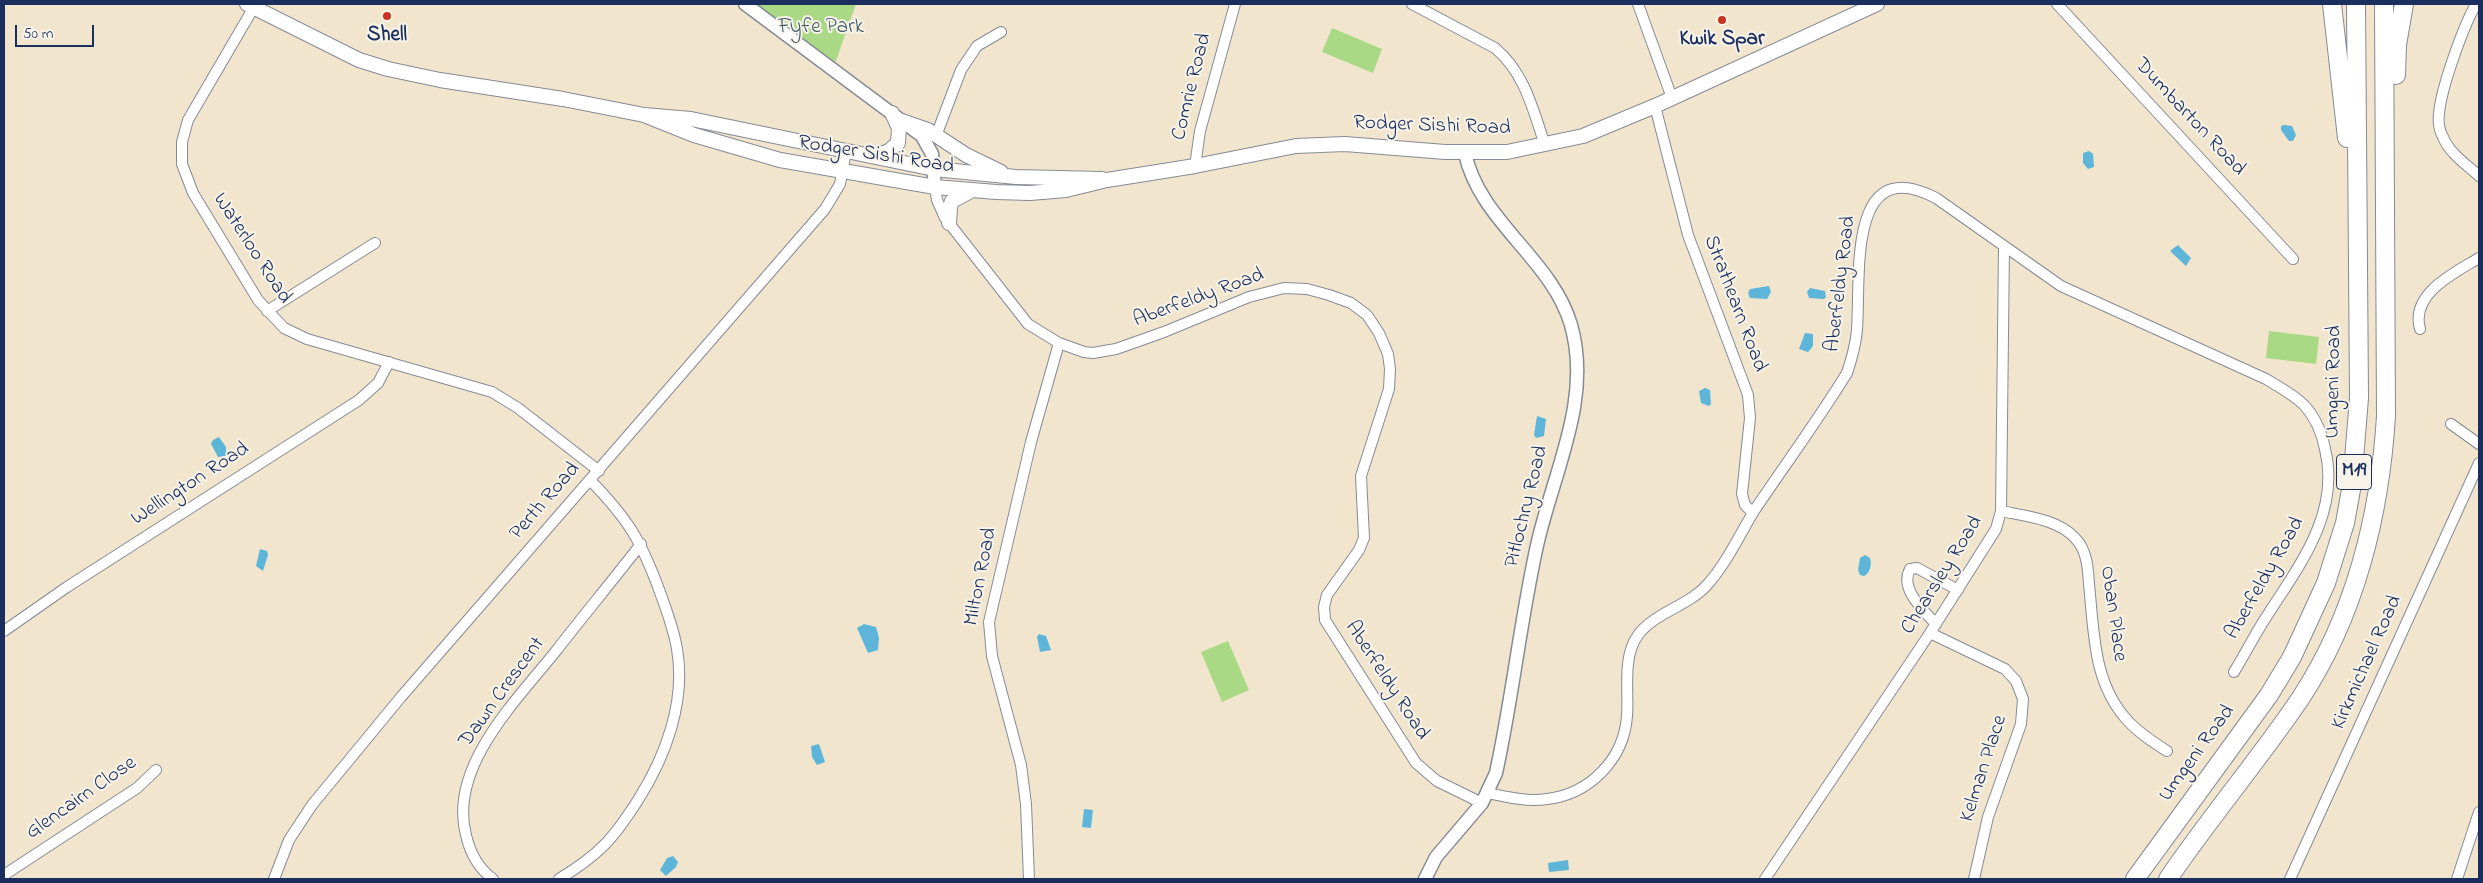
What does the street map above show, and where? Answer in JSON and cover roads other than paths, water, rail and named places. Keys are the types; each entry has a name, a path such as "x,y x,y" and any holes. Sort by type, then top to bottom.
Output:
{"highway":[{"path":"2332,4 2358,243"},
{"name":"Umgeni Road","path":"2135,879 2269,695 2292,657 2326,583 2345,523 2357,441 2359,398 2356,4"},
{"name":"M19","path":"2168,879 2300,698 2320,664 2350,597 2370,532 2384,456 2386,416 2384,4"},
{"path":"2386,333 2393,226 2397,45 2404,4"}],"main road":[{"name":"Rodger Sishi Road","path":"644,114 694,135 780,160 935,187 975,191 1048,192 1296,146 1346,144 1465,153 1507,152 1583,136 1655,106 1878,4"},
{"name":"Rodger Sishi Road","path":"250,6 350,56 388,69 440,80 644,114 691,119 934,169 1011,176 1107,180"},
{"path":"897,117 936,136 966,155 1011,176"},
{"path":"876,156 889,151 898,143 899,128 897,117"},
{"path":"949,223 952,201 960,195 975,191"}],"street":[{"path":"745,4 926,140 932,154 935,187"},
{"name":"Comrie Road","path":"1195,166 1200,131 1235,4"},
{"path":"1412,4 1495,48 1506,58 1518,73 1545,145"},
{"path":"1638,4 1672,98"},
{"name":"Dumbarton Road","path":"2057,4 2293,259"},
{"path":"2476,4 2458,47 2440,102 2438,116 2439,127 2447,146 2479,176"},
{"name":"Waterloo Road","path":"250,6 188,120 181,153 187,183 229,254 267,311 294,334 477,386 506,400 598,471"},
{"path":"936,136 961,70 977,46 1001,32"},
{"name":"Strathearn Road","path":"1655,106 1688,235 1748,395 1750,418 1742,494 1745,505 1753,513"},
{"name":"Perth Road","path":"274,879 289,840 312,805 401,697 825,209 836,193 843,172 846,151"},
{"name":"Pitlochry Road","path":"1426,879 1436,857 1485,798 1498,761 1536,548 1571,420 1578,373 1573,335 1565,309 1545,275 1478,190 1468,167 1465,153"},
{"name":"Aberfeldy Road","path":"935,187 937,200 949,223 1020,316 1032,327 1074,350 1093,353 1116,349 1249,298 1284,288 1307,289 1329,295 1351,303 1367,315 1379,333 1388,354 1390,369 1389,389 1361,476 1364,538 1359,550 1327,595 1324,607 1325,620 1416,763 1437,781 1485,798 1547,799 1572,792 1600,774 1615,755 1624,731 1628,661 1636,637 1646,626 1704,588 1719,570 1753,513 1847,373 1853,354 1857,330 1863,229 1867,214 1879,196 1900,187 1921,191 1936,198 2041,274 2069,290 2266,379 2288,393 2310,413 2318,428 2328,458 2329,483 2326,509 2312,543 2300,565 2234,672"},
{"path":"267,311 375,243"},
{"name":"Chearsley Road","path":"1765,879 1991,540 2001,512 2004,246"},
{"path":"2420,329 2419,306 2426,296 2441,283 2479,258"},
{"name":"Milton Road","path":"1029,879 1026,804 1021,764 992,656 988,622 1031,442 1059,343"},
{"name":"Wellington Road","path":"4,631 67,587 360,400 378,383 389,362"},
{"path":"2451,424 2479,444"},
{"name":"Kirkmichael Road","path":"2290,879 2479,463"},
{"path":"560,879 591,859 611,840 648,785 668,741 679,692 677,649 672,625 641,544 623,516 590,480"},
{"name":"Oban Place","path":"2001,512 2057,526 2068,531 2081,545 2088,567 2096,650 2108,692 2127,720 2167,751"},
{"name":"Dawn Crescent","path":"493,879 472,855 463,825 465,789 477,758 513,705 641,544"},
{"path":"1933,628 1906,581 1910,569 1917,568 1958,590"},
{"name":"Kelman Place","path":"1933,628 2005,669 2016,681 2023,699 2021,724 1988,817 1974,879"},
{"name":"Glencairn Close","path":"4,875 137,788 156,770"},
{"path":"2457,879 2479,812"}],"water":[{"path":"2281,126 2292,126 2296,135 2293,141 2289,141 2281,130"},
{"path":"2089,151 2093,154 2094,167 2088,169 2083,163 2083,153"},
{"path":"2178,245 2191,258 2186,266 2170,251"},
{"path":"1769,286 1771,292 1767,299 1750,298 1748,293 1750,289"},
{"path":"1810,288 1825,291 1826,297 1824,299 1809,298 1807,292"},
{"path":"1805,333 1813,334 1813,346 1808,352 1799,349"},
{"path":"1705,388 1710,390 1711,404 1709,406 1701,403 1699,391"},
{"path":"1537,416 1546,419 1544,436 1536,438 1534,435"},
{"path":"219,437 226,447 226,456 218,457 211,444 213,440"},
{"path":"260,549 267,551 268,555 263,571 256,566"},
{"path":"1865,555 1870,558 1871,563 1869,571 1864,576 1860,575 1858,570 1860,558"},
{"path":"864,624 876,627 879,638 878,650 868,653 857,628"},
{"path":"1039,634 1046,636 1051,650 1040,652 1037,637"},
{"path":"819,744 825,762 817,765 812,757 811,746"},
{"path":"1084,809 1093,810 1091,828 1082,827"},
{"path":"673,856 678,862 676,867 666,876 660,870 667,858"},
{"path":"1568,860 1569,870 1549,872 1548,863"}],"place":[{"name":"Shell","path":"387,16"},
{"name":"Kwik Spar","path":"1722,20"}],"park label":[{"name":"Fyfe Park","path":"821,29"}]}
